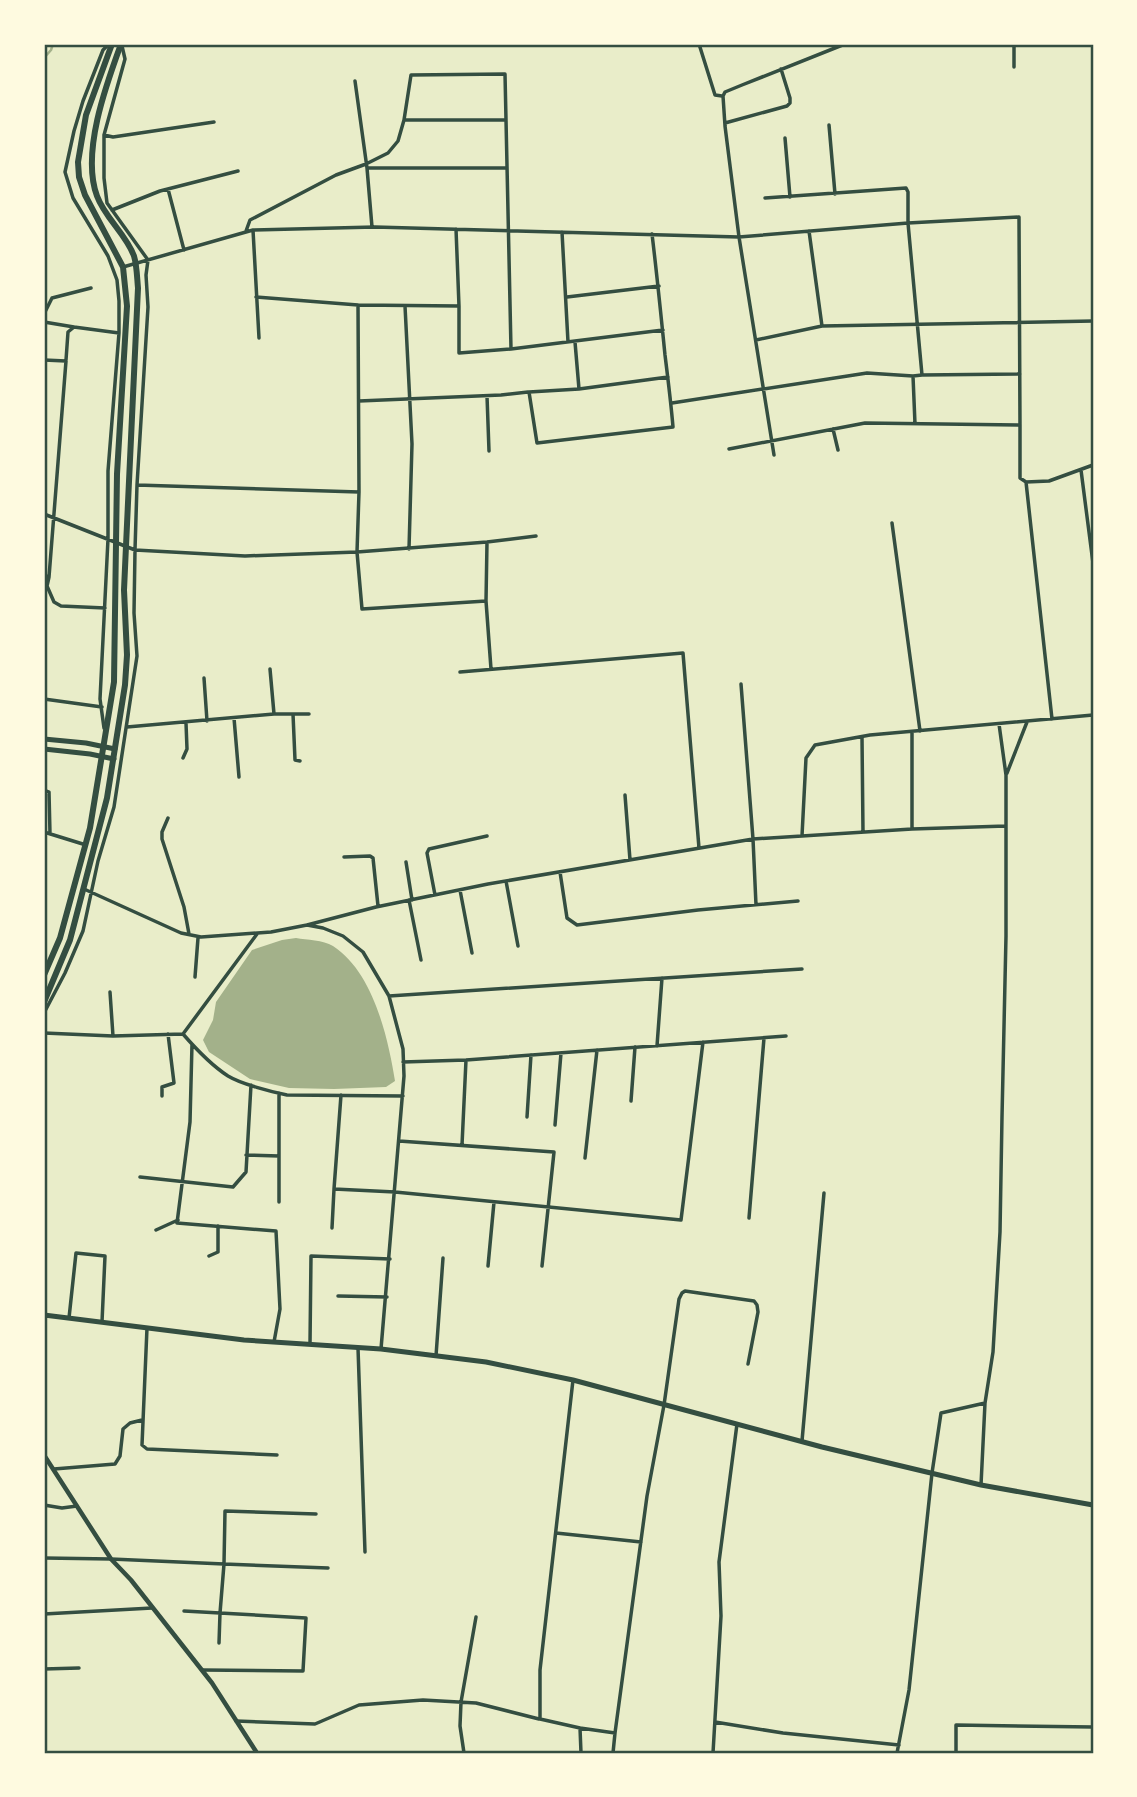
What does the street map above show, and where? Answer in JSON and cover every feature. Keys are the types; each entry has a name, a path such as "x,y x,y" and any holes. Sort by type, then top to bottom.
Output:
{"highway":[{"path":"44,975 60,938 86,845 114,682 116,631 111,541 127,306 123,267 85,195 79,177 78,162 86,115 110,44"},
{"path":"44,1002 69,940 107,798 125,685 125,546 138,288 133,254 104,210 93,179 96,126 104,89 121,44"}],"main road":[{"path":"44,739 116,749"},
{"path":"44,749 114,759"},
{"path":"44,1315 244,1340 381,1349 486,1362 573,1381 981,1485 1093,1505"}],"street":[{"path":"106,737 100,699 111,541 108,471 119,333 117,280 98,237 73,198 65,172 83,101 103,50 110,44"},
{"path":"44,1013 83,931 98,861 114,807 137,656 134,613 135,550 148,307 148,260 107,204 104,135 125,59 121,44"},
{"path":"699,44 715,95 723,96"},
{"path":"774,455 739,237 723,96 725,92 829,46 845,44"},
{"path":"1014,67 1014,44 1074,44"},
{"path":"725,123 787,106 790,98 781,69"},
{"path":"246,232 250,220 336,175 366,166 392,148 398,141 404,120 411,75 505,74 511,349"},
{"path":"355,81 372,227"},
{"path":"404,120 506,120"},
{"path":"104,135 113,137 214,122"},
{"path":"829,125 835,194"},
{"path":"785,138 790,197"},
{"path":"366,166 507,168"},
{"path":"112,210 168,189 239,171"},
{"path":"765,198 906,188 922,375"},
{"path":"168,189 184,250"},
{"path":"123,267 253,230 372,227 739,237 1019,217 1020,478 1026,482 1049,481 1093,465"},
{"path":"456,229 459,353 663,330"},
{"path":"253,230 259,338"},
{"path":"809,231 822,326"},
{"path":"562,232 568,342"},
{"path":"529,392 537,443 673,427 652,234"},
{"path":"566,297 659,286"},
{"path":"44,314 52,298 91,288"},
{"path":"256,297 358,305 459,306"},
{"path":"358,305 357,552 362,609 486,601"},
{"path":"405,306 412,444 409,550"},
{"path":"756,340 822,326 1093,321"},
{"path":"44,322 119,333"},
{"path":"74,327 68,332 54,518 46,586 54,602 61,606 105,608"},
{"path":"575,341 579,389"},
{"path":"44,360 66,361"},
{"path":"671,402 866,373 913,376 1020,374"},
{"path":"913,376 915,424"},
{"path":"359,401 579,389 668,377"},
{"path":"487,396 489,452"},
{"path":"729,449 865,423 1020,425"},
{"path":"833,429 838,450"},
{"path":"1081,470 1093,563"},
{"path":"1026,482 1052,719"},
{"path":"137,485 359,492"},
{"path":"44,514 135,550 244,556 409,550 536,536"},
{"path":"892,523 920,731"},
{"path":"487,542 486,601 491,669"},
{"path":"460,672 683,653 699,848"},
{"path":"270,669 274,714"},
{"path":"204,678 207,721"},
{"path":"741,684 756,905"},
{"path":"44,699 102,707"},
{"path":"127,727 274,714 309,714"},
{"path":"293,714 295,760 300,761"},
{"path":"802,836 806,758 815,746 862,737 1093,715"},
{"path":"233,718 239,778"},
{"path":"1006,775 1028,721"},
{"path":"183,758 187,749 186,723"},
{"path":"981,1485 985,1403 993,1352 1000,1232 1006,936 1006,775 999,724"},
{"path":"912,732 912,829"},
{"path":"862,737 863,832"},
{"path":"44,790 49,792 50,834"},
{"path":"625,795 630,860"},
{"path":"168,818 162,839 184,907 189,934"},
{"path":"82,888 181,933 198,937 258,933 307,925 378,906 506,881 753,839 912,829 1006,827"},
{"path":"44,832 86,845"},
{"path":"435,895 427,853 429,849 487,836"},
{"path":"344,857 373,858 378,906"},
{"path":"406,862 421,960"},
{"path":"560,872 567,918 577,925 798,901"},
{"path":"506,881 518,946"},
{"path":"460,890 472,953"},
{"path":"307,925 343,936 363,952 389,996 403,1049 400,1140 381,1349"},
{"path":"183,1034 258,933"},
{"path":"195,977 198,937"},
{"path":"389,996 802,969"},
{"path":"657,1046 662,978"},
{"path":"110,992 113,1036"},
{"path":"44,1033 113,1036 183,1034 230,1078 279,1093 403,1096"},
{"path":"162,1096 162,1087 174,1083 168,1034"},
{"path":"403,1062 466,1060 786,1036"},
{"path":"749,1217 764,1038"},
{"path":"334,1189 395,1192 681,1220 703,1042"},
{"path":"192,1044 190,1122 177,1223 276,1231 280,1309 274,1342"},
{"path":"631,1101 635,1047"},
{"path":"584,1158 597,1050"},
{"path":"555,1125 561,1053"},
{"path":"527,1117 531,1055"},
{"path":"462,1145 466,1060"},
{"path":"140,1177 233,1187 246,1172 251,1084"},
{"path":"279,1093 279,1202"},
{"path":"332,1228 341,1096"},
{"path":"400,1140 554,1152 542,1266"},
{"path":"246,1155 279,1156"},
{"path":"802,1441 824,1193"},
{"path":"488,1266 494,1202"},
{"path":"156,1230 178,1220"},
{"path":"209,1256 218,1252 218,1226"},
{"path":"69,1318 76,1253 106,1256 102,1322"},
{"path":"310,1344 312,1256 390,1259"},
{"path":"436,1356 443,1258"},
{"path":"613,1753 647,1496 682,1293 685,1291 754,1301 758,1312 748,1364"},
{"path":"338,1296 387,1297"},
{"path":"148,1328 142,1445 147,1448 277,1455"},
{"path":"358,1348 365,1552"},
{"path":"540,1719 540,1670 573,1381"},
{"path":"897,1753 909,1690 941,1413 985,1403"},
{"path":"53,1469 115,1464 120,1456 123,1429 130,1423 142,1420"},
{"path":"713,1753 721,1616 719,1562 737,1424"},
{"path":"44,1455 111,1559 131,1580 202,1670 257,1753"},
{"path":"44,1505 62,1508 77,1506"},
{"path":"219,1643 225,1511 316,1514"},
{"path":"555,1533 641,1542"},
{"path":"44,1558 328,1568"},
{"path":"44,1614 152,1608"},
{"path":"184,1611 306,1618 303,1671 202,1670"},
{"path":"464,1753 460,1726 461,1702 476,1617"},
{"path":"44,1669 79,1668"},
{"path":"236,1721 315,1724 359,1705 423,1700 476,1703 580,1728 615,1733"},
{"path":"715,1722 783,1733 898,1745"},
{"path":"956,1753 956,1725 1093,1727"},
{"path":"580,1728 581,1753"}],"shaded area":[{"path":"296,938 320,941 333,946 347,957 359,972 376,1007 388,1045 395,1081 386,1087 289,1088 250,1079 209,1052 203,1040 213,1020 216,1002 252,950"}],"waterway":[{"path":"44,58 53,44"}]}
